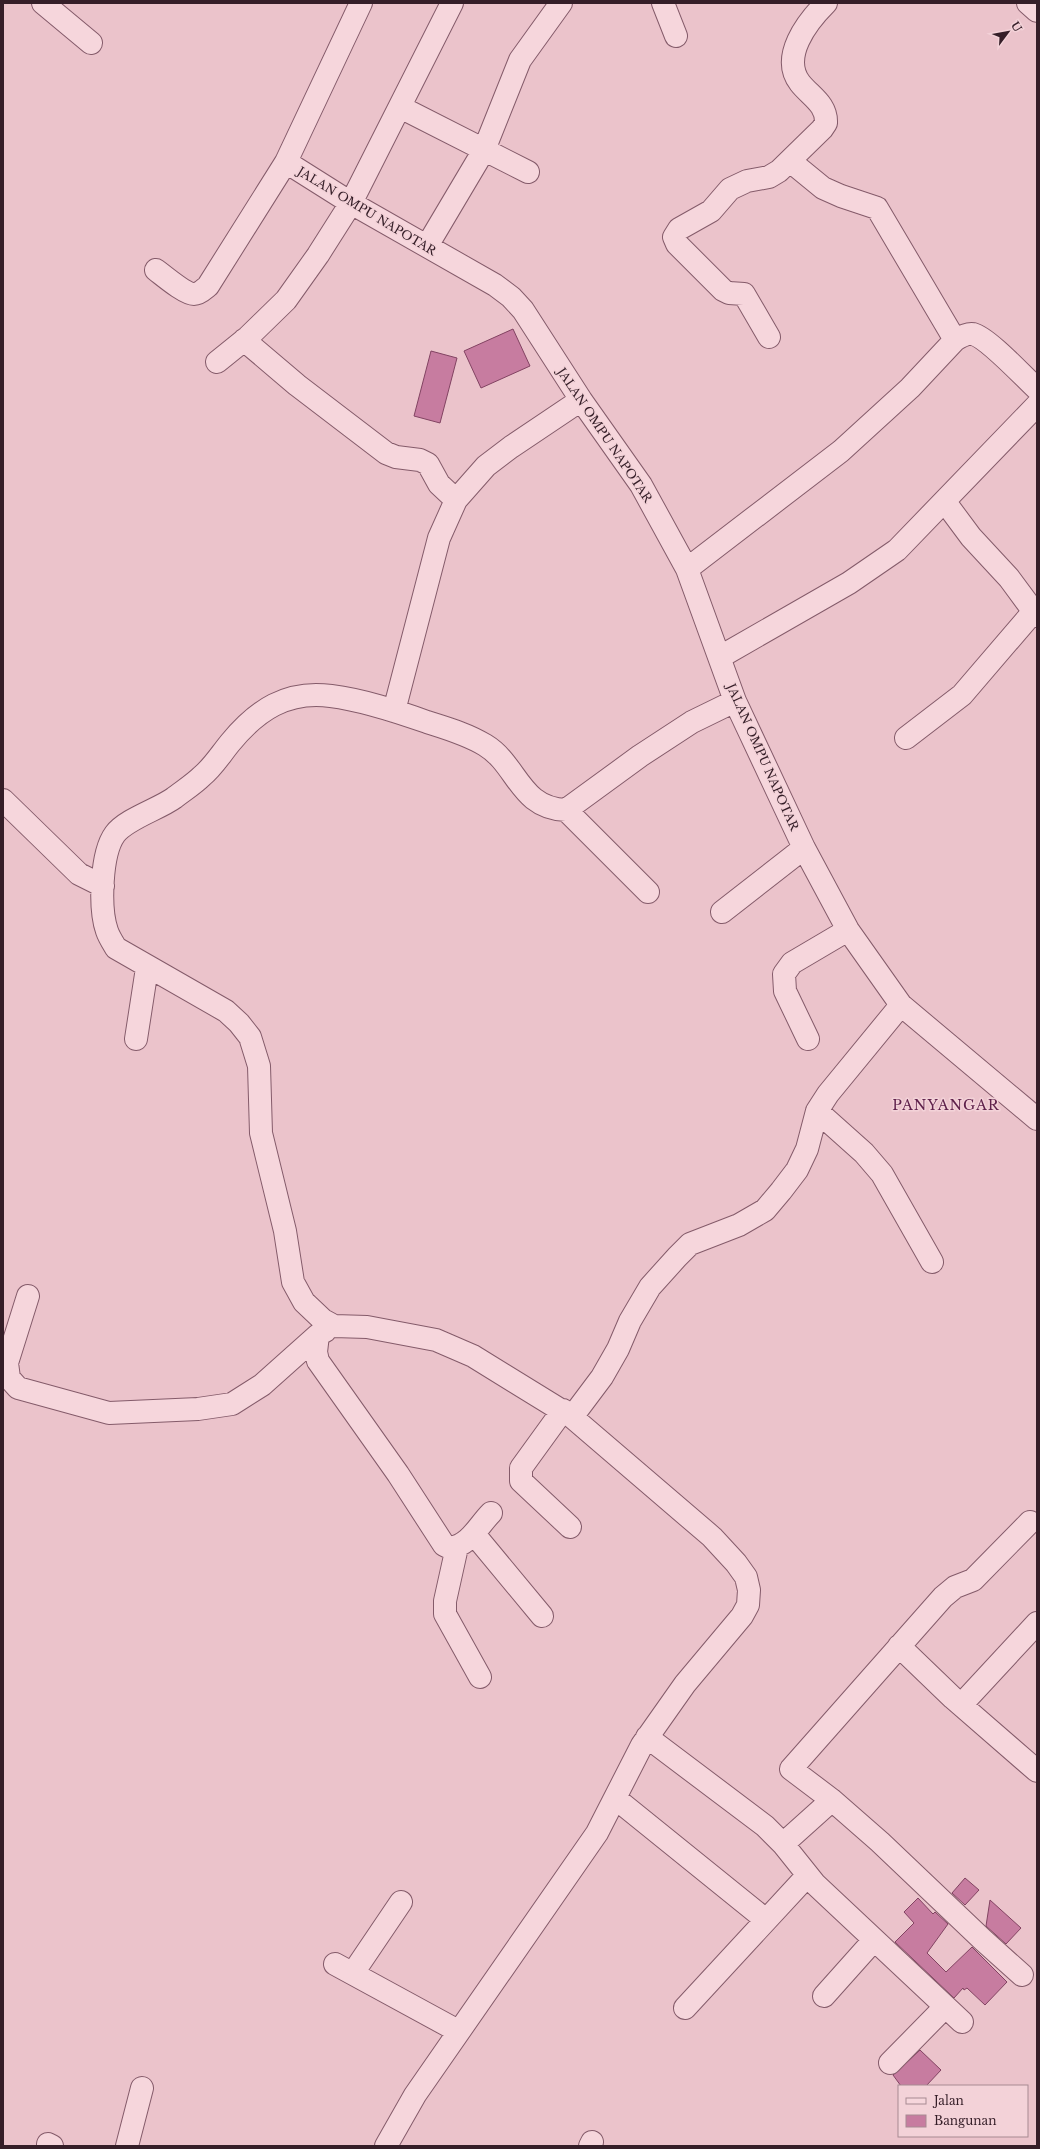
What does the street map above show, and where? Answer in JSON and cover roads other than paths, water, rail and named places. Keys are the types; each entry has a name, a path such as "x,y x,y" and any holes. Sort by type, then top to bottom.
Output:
{"street":[{"path":"43,3 91,43"},
{"name":"JALAN OMPU NAPOTAR","path":"361,3 286,162 351,203 495,285 511,297 533,324 581,400 641,485 687,569 735,701 804,848 848,930 901,1005 1035,1113"},
{"path":"217,362 244,340 286,300 318,255 351,203 452,3"},
{"path":"427,246 484,150 520,60 561,3"},
{"path":"663,3 676,36"},
{"path":"769,337 744,294 729,293 723,290 677,244 674,237 679,229 711,211 730,189 747,181 769,177 790,161 826,123 823,107 800,83 793,66 797,43 806,26 826,3"},
{"path":"1028,3 1037,11"},
{"path":"400,107 528,172"},
{"path":"790,161 823,188 841,196 877,208 956,340"},
{"path":"156,270 188,292 194,294 201,292 208,286 286,162"},
{"path":"687,569 841,451 910,388 956,340 963,335 972,334 984,340 1037,389"},
{"path":"244,340 296,385 386,452 396,457 420,460 428,464 439,484 456,500"},
{"path":"394,711 438,538 456,500 486,466 511,447 581,400"},
{"path":"720,657 849,583 897,550 946,502 1037,405"},
{"path":"906,738 962,695 1035,614 1009,578 971,537 946,502"},
{"path":"491,1513 480,1524 474,1534 457,1547 450,1548 438,1537 398,1474 318,1360 316,1352 326,1331 323,1320 304,1302 293,1282 285,1231 261,1133 259,1066 250,1036 240,1023 226,1011 167,976 147,968 116,948 107,931 103,911 103,886 107,849 115,833 150,810 172,800 203,776 231,741 264,710 288,697 305,695 332,696 394,711 458,732 485,745 500,758 532,798 552,809 566,810 640,756 692,722 735,701"},
{"path":"3,800 79,874 103,886"},
{"path":"566,810 648,892"},
{"path":"722,912 804,848"},
{"path":"808,1039 785,991 784,974 792,963 848,930"},
{"path":"136,1039 147,968"},
{"path":"570,1527 526,1486 520,1476 521,1468 568,1413 602,1377 618,1349 630,1321 650,1287 677,1257 690,1244 739,1225 765,1210 781,1191 797,1170 807,1149 817,1111 828,1094 901,1005"},
{"path":"817,1111 864,1153 882,1174 932,1262"},
{"path":"28,1296 7,1363 9,1378 18,1388 109,1413 198,1409 232,1404 262,1385 326,1331 367,1327 436,1340 473,1356 568,1413 712,1537 736,1563 746,1577 750,1590 748,1605 742,1616 685,1684 647,1737 614,1798 597,1834 414,2095 386,2146"},
{"path":"1022,1975 880,1842 832,1800 791,1769 943,1597 955,1587 972,1580 1030,1522"},
{"path":"474,1534 542,1616"},
{"path":"457,1547 445,1601 445,1614 480,1677"},
{"path":"961,1705 1037,1623"},
{"path":"899,1646 961,1705 1037,1772"},
{"path":"647,1737 765,1826 783,1844 807,1876 962,2022"},
{"path":"614,1798 766,1920"},
{"path":"783,1844 832,1800"},
{"path":"685,2008 807,1876"},
{"path":"401,1902 344,1969 458,2031"},
{"path":"824,1996 874,1940"},
{"path":"890,2063 945,2007"},
{"path":"127,2146 142,2088"}],"district":[{"name":"PANYANGAR","path":"946,1105"}]}
